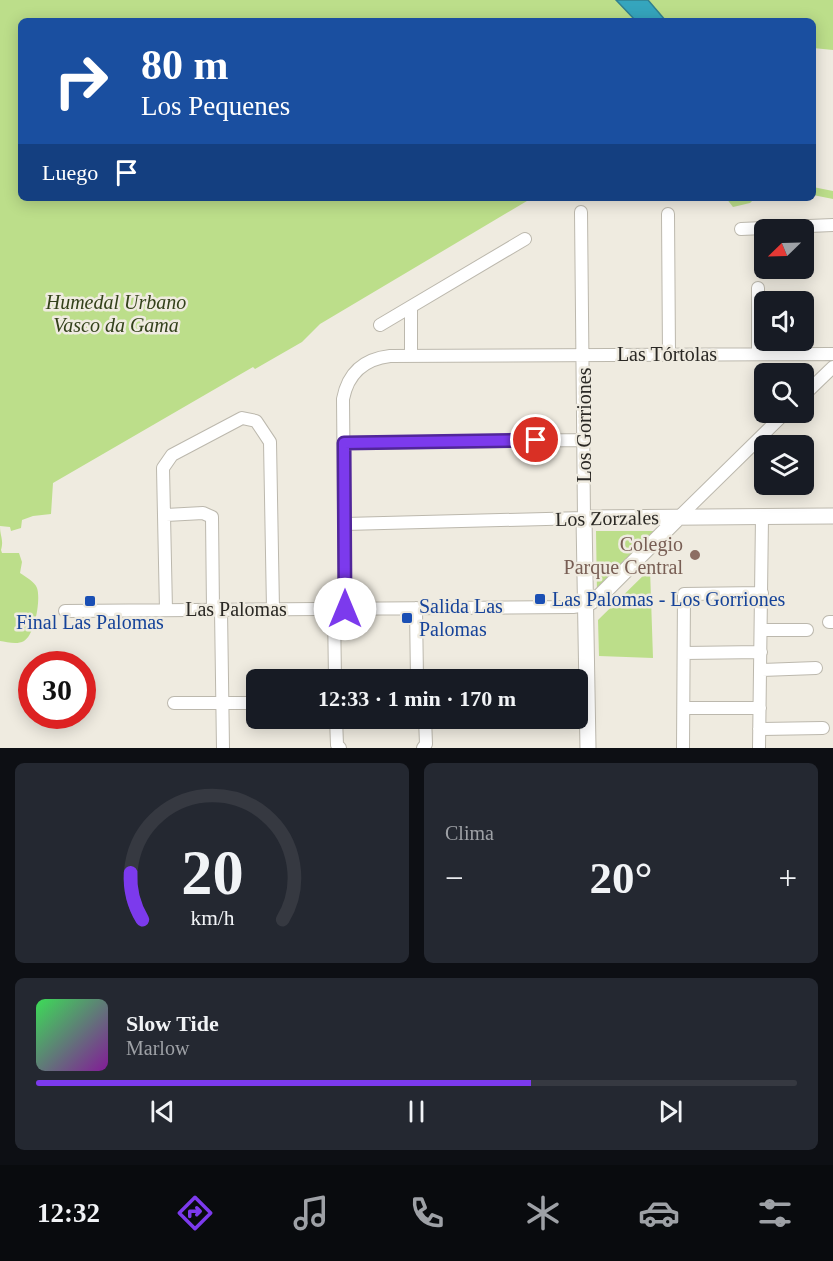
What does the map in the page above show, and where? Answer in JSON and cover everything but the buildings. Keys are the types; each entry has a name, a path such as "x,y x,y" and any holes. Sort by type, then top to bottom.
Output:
{"street":[{"name":"Los Gorriones","path":"581,212 587,669"},
{"path":"668,214 669,354"},
{"path":"741,229 833,225"},
{"path":"380,325 525,239"},
{"path":"758,288 758,354"},
{"path":"411,307 411,356"},
{"name":"Las Tórtolas","path":"344,443 345,392 351,377 367,362 382,357 833,354"},
{"path":"814,385 833,367"},
{"path":"166,610 166,515 163,468 172,455 242,418 256,422 270,442 273,609"},
{"path":"586,605 600,596 775,423"},
{"path":"336,669 345,524 344,443 584,440"},
{"path":"166,515 203,513 212,517 223,748"},
{"path":"759,748 762,516"},
{"name":"Los Zorzales","path":"345,524 584,518 833,516"},
{"path":"683,748 684,594 762,593"},
{"name":"Las Palomas","path":"65,611 573,607 586,605"},
{"path":"416,608 417,669"},
{"path":"761,630 807,630"},
{"path":"684,653 761,652"},
{"path":"760,670 816,668"},
{"path":"174,703 246,704"},
{"path":"684,708 760,708"},
{"path":"759,729 824,728"},
{"path":"336,729 337,746 340,748"},
{"path":"423,748 426,744 425,729"},
{"name":"Los Gorriones","path":"587,729 588,748"}],"green space":[{"name":"Humedal Urbano Vasco da Gama","path":"0,0 833,0 833,50 816,48 816,18 18,18 18,201 527,201 320,324 302,342 255,369 253,367 53,483 51,514 22,520 21,528 11,531 10,527 0,526"},
{"path":"816,188 833,191 833,199 816,196"},
{"path":"728,201 752,201 750,203 733,207"},
{"path":"0,526 2,553 19,553 22,562 20,573 34,584 38,593 36,616 31,632 24,641 18,643 0,641"},
{"path":"596,531 662,531 597,594"},
{"path":"650,569 653,658 599,656 598,620"}],"water":[{"path":"616,0 648,0 663,18 633,18"}],"place":[{"name":"Colegio Parque Central","path":"695,555"},
{"name":"Las Palomas - Los Gorriones","path":"540,599"},
{"name":"Final Las Palomas","path":"90,601"},
{"name":"Salida Las Palomas","path":"407,618"}],"route":[{"path":"345,609 344,443 536,440"}]}
